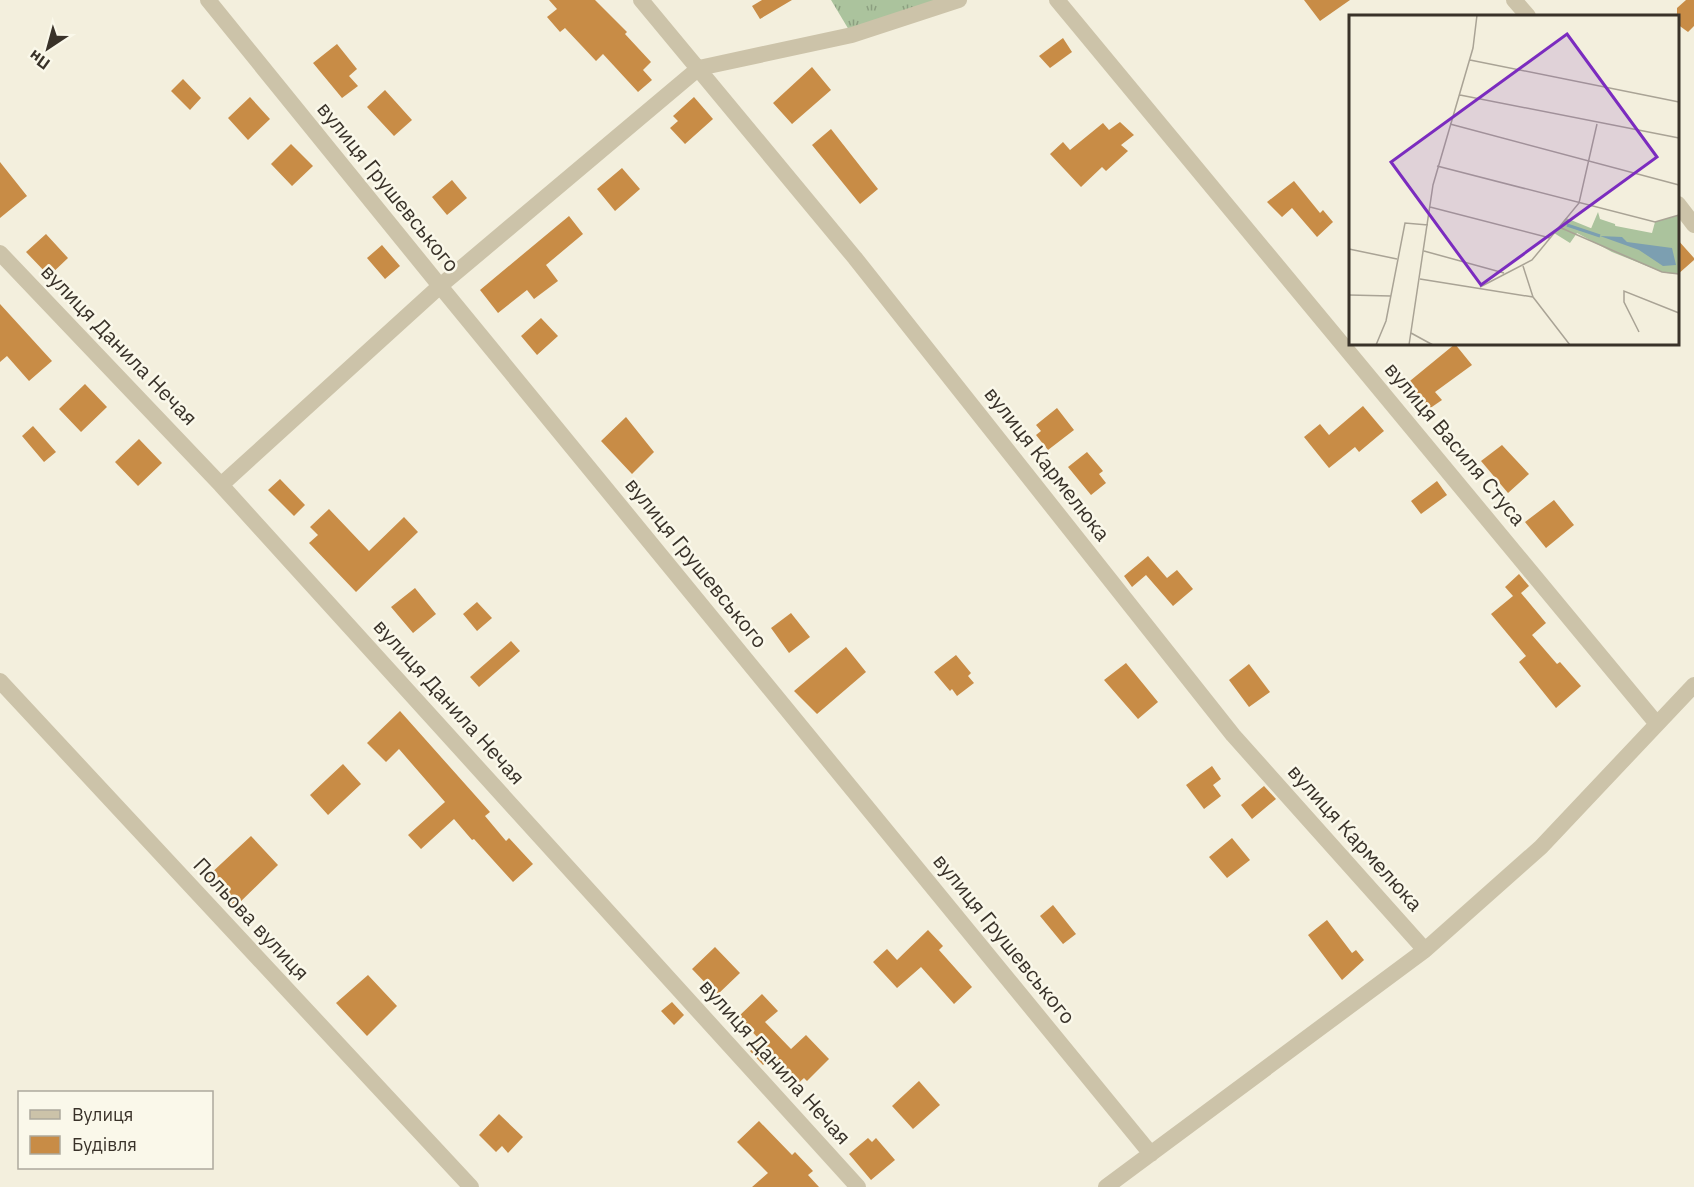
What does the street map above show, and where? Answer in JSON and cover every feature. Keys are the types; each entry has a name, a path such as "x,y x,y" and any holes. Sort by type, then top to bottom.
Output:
{"street":[{"name":"вулиця Грушевського","path":"208,0 1151,1154"},
{"name":"вулиця Кармелюка","path":"640,0 855,258 1233,735 1425,950"},
{"path":"221,484 440,286 699,68 852,35 934,3 958,0"},
{"name":"вулиця Василя Стуса","path":"1057,0 1657,724"},
{"path":"1514,0 1527,15"},
{"path":"1679,206 1694,225"},
{"name":"вулиця Данила Нечая","path":"0,253 221,484 858,1187"},
{"name":"Польова вулиця","path":"0,681 471,1187"},
{"path":"1106,1187 1425,950 1541,847 1694,685"}],"green space":[{"path":"831,0 959,0 852,35"}],"building":[{"path":"549,0 595,0 627,32 625,34 651,62 643,70 652,80 638,92 603,54 596,61 565,28 560,32 547,17 557,9"},
{"path":"762,0 792,0 760,19 752,6"},
{"path":"1304,0 1350,0 1320,21"},
{"path":"1686,0 1694,0 1694,26 1688,32 1679,25 1677,8"},
{"path":"1063,38 1072,52 1050,68 1039,56"},
{"path":"337,44 357,69 349,76 358,86 342,98 313,63"},
{"path":"812,67 831,90 792,124 773,103"},
{"path":"183,79 201,98 190,110 171,91"},
{"path":"385,90 412,120 394,136 367,107"},
{"path":"250,97 270,119 248,140 228,118"},
{"path":"694,97 713,119 685,144 670,128 678,121 673,116"},
{"path":"1120,122 1134,135 1121,145 1128,151 1106,171 1102,167 1081,187 1050,154 1063,142 1070,150 1103,123 1109,130"},
{"path":"831,129 878,189 860,204 812,145"},
{"path":"291,144 313,166 292,186 271,164"},
{"path":"0,162 27,196 0,218"},
{"path":"622,168 640,189 615,211 597,189"},
{"path":"452,180 467,198 447,215 432,197"},
{"path":"1294,181 1320,213 1323,210 1333,222 1317,237 1292,208 1282,217 1267,202"},
{"path":"569,216 583,234 546,265 558,281 534,299 527,290 498,313 480,290"},
{"path":"46,234 68,258 49,276 26,252"},
{"path":"1679,241 1694,258 1679,273"},
{"path":"382,245 400,266 385,279 367,258"},
{"path":"0,304 52,361 29,381 7,356 0,362"},
{"path":"541,318 558,336 537,355 521,336"},
{"path":"1454,345 1472,365 1435,392 1442,400 1426,411 1405,385"},
{"path":"85,384 107,407 81,432 59,409"},
{"path":"1363,406 1384,431 1359,452 1355,447 1329,468 1304,437 1320,424 1329,435"},
{"path":"1057,408 1074,430 1048,450 1036,435 1041,431 1036,425"},
{"path":"626,417 654,452 632,474 601,441"},
{"path":"33,426 56,452 44,462 22,436"},
{"path":"139,439 162,463 138,486 115,462"},
{"path":"1502,445 1529,474 1508,493 1481,461"},
{"path":"1087,452 1103,471 1099,474 1106,483 1091,495 1068,467"},
{"path":"280,479 305,505 294,516 268,490"},
{"path":"1437,481 1447,495 1421,514 1411,501"},
{"path":"1554,500 1574,525 1546,548 1525,522"},
{"path":"329,509 369,551 404,517 418,532 356,592 309,543 318,535 310,527"},
{"path":"1148,556 1167,578 1177,570 1193,589 1173,606 1146,575 1132,587 1124,576"},
{"path":"1519,574 1529,586 1521,593 1546,623 1532,635 1557,664 1560,662 1581,686 1556,708 1519,662 1526,656 1491,614 1513,596 1505,587"},
{"path":"415,588 436,614 413,633 391,607"},
{"path":"477,602 492,618 477,631 463,614"},
{"path":"791,613 810,637 789,653 771,628"},
{"path":"511,641 520,651 479,687 470,677"},
{"path":"846,647 866,672 817,714 794,691"},
{"path":"956,655 971,673 968,676 974,683 957,696 934,672"},
{"path":"1126,663 1158,702 1138,719 1104,680"},
{"path":"1249,664 1270,692 1249,707 1229,680"},
{"path":"400,711 490,812 485,816 506,841 509,838 533,864 513,882 454,819 421,849 408,835 445,802 399,749 386,762 367,743"},
{"path":"343,764 361,784 328,815 310,795"},
{"path":"1212,766 1221,779 1213,785 1221,796 1204,809 1186,785"},
{"path":"1264,786 1276,799 1252,819 1241,805"},
{"path":"251,836 278,865 235,907 208,876"},
{"path":"1232,838 1250,860 1227,878 1209,857"},
{"path":"1053,905 1076,934 1063,944 1040,916"},
{"path":"1327,920 1352,953 1356,950 1364,960 1342,980 1308,935"},
{"path":"928,930 943,946 939,950 972,987 954,1004 921,967 897,988 873,962 887,949 897,960"},
{"path":"715,947 740,973 717,995 692,969"},
{"path":"368,975 397,1006 367,1036 336,1003"},
{"path":"762,994 778,1011 765,1022 791,1049 806,1035 829,1059 807,1081 804,1078 792,1089 766,1062 763,1065 750,1051 761,1041 738,1017"},
{"path":"672,1002 684,1015 674,1025 661,1011"},
{"path":"919,1081 940,1105 913,1129 892,1106"},
{"path":"499,1114 523,1137 508,1153 502,1146 496,1152 479,1135"},
{"path":"759,1121 792,1155 795,1152 813,1171 808,1175 819,1187 752,1187 768,1173 737,1142"},
{"path":"868,1138 872,1142 876,1138 895,1160 871,1180 849,1154"}]}
